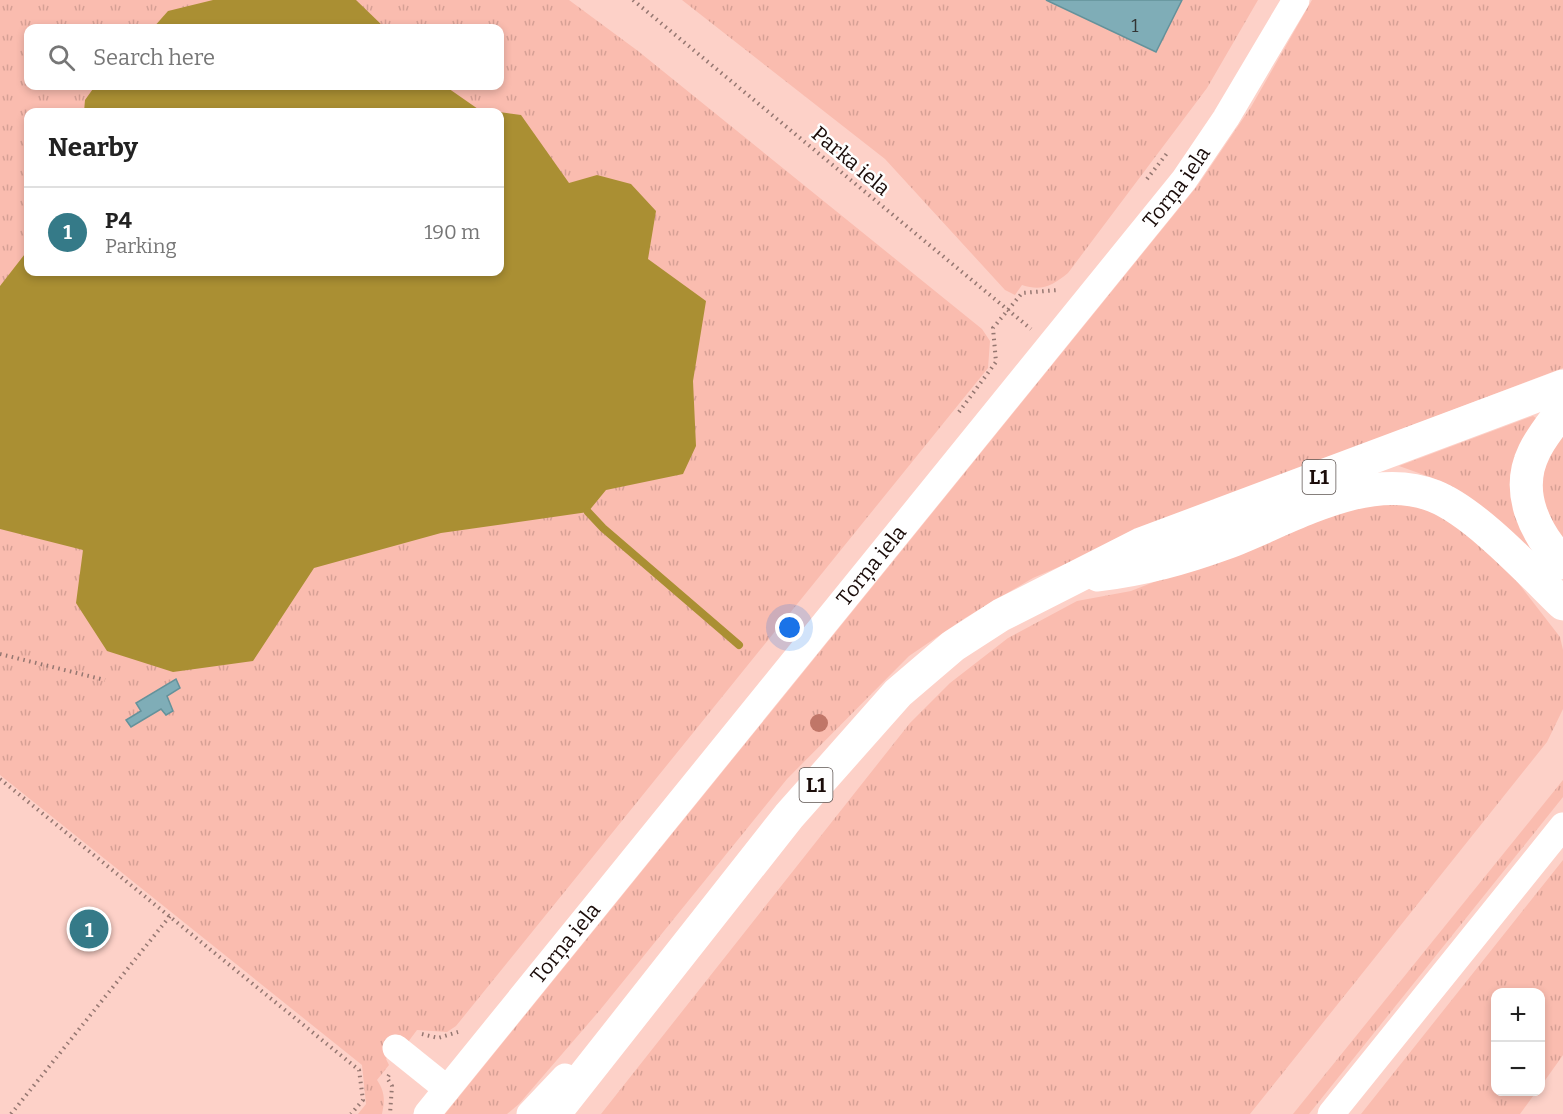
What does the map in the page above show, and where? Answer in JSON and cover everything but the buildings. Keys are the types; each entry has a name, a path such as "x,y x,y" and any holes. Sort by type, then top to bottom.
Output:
{"main road":[{"name":"L1","path":"554,1114 789,816 898,693 980,627 1141,544 1563,386"},
{"path":"1563,410 1533,454 1527,480 1528,506 1534,526 1544,543 1563,563"},
{"path":"1078,577 1145,569 1225,543 1360,491 1391,487 1411,489 1435,496 1456,508 1508,550 1563,604"}],"street":[{"name":"Torņa iela","path":"427,1114 1184,180 1226,118 1296,0"},
{"path":"1331,1114 1563,826"},
{"path":"530,1114 582,1058 672,946 730,889"},
{"path":"401,1052 447,1089"}],"path":[{"name":"Parka iela","path":"633,0 1050,344"},
{"path":"1146,180 1176,142"},
{"path":"951,421 996,362 993,328 1007,310 1022,293 1056,292 1063,284"},
{"path":"0,654 105,680"},
{"path":"0,779 359,1070 363,1100 351,1114"},
{"path":"11,1114 170,916"},
{"path":"390,1114 392,1086 387,1078 401,1052 422,1034 438,1038 457,1033 464,1024"}],"green space":[{"path":"0,0 569,0 638,51 982,329 990,341 988,368 456,1026 447,1032 417,1030 408,1042 402,1039 386,1059 389,1065 377,1080 384,1096 382,1114 358,1114 366,1104 362,1065 0,775"},
{"path":"682,0 1258,0 1207,88 1068,273 1047,286 1036,288 1022,285 1015,295 1005,290 885,159"},
{"path":"1312,0 1563,0 1563,368 1201,506 1033,578 965,618 909,656 787,779 600,1010 519,1104 507,1114 445,1114 1198,185 1251,107"},
{"path":"1533,416 1539,420 1519,460 1563,576 1563,587 1474,502 1441,481 1399,466"},
{"path":"1563,427 1563,548 1540,492 1544,471"},
{"path":"1394,498 1438,510 1502,562 1560,637 1563,650 1563,709 1547,742 1250,1114 601,1114 910,723 950,683 1008,638 1077,601 1131,591 1343,508"},
{"path":"1563,780 1563,797 1309,1114 1293,1114"},
{"path":"1563,860 1563,1055 1545,1080 1545,988 1491,988 1491,1096 1533,1096 1520,1114 1361,1114"}],"shaded area":[{"path":"213,0 356,0 381,24 157,24 168,11"},
{"path":"92,90 451,90 477,108 84,108 85,100"},
{"path":"504,113 521,115 569,183 597,175 631,184 656,211 648,259 706,301 693,381 696,446 683,474 606,490 588,512 441,533 314,568 253,661 173,672 107,651 76,603 83,550 0,529 0,286 24,255 24,276 504,276"}],"waterway":[{"path":"588,512 603,528 739,645"}],"place":[{"name":"P4","path":"89,929"}]}
